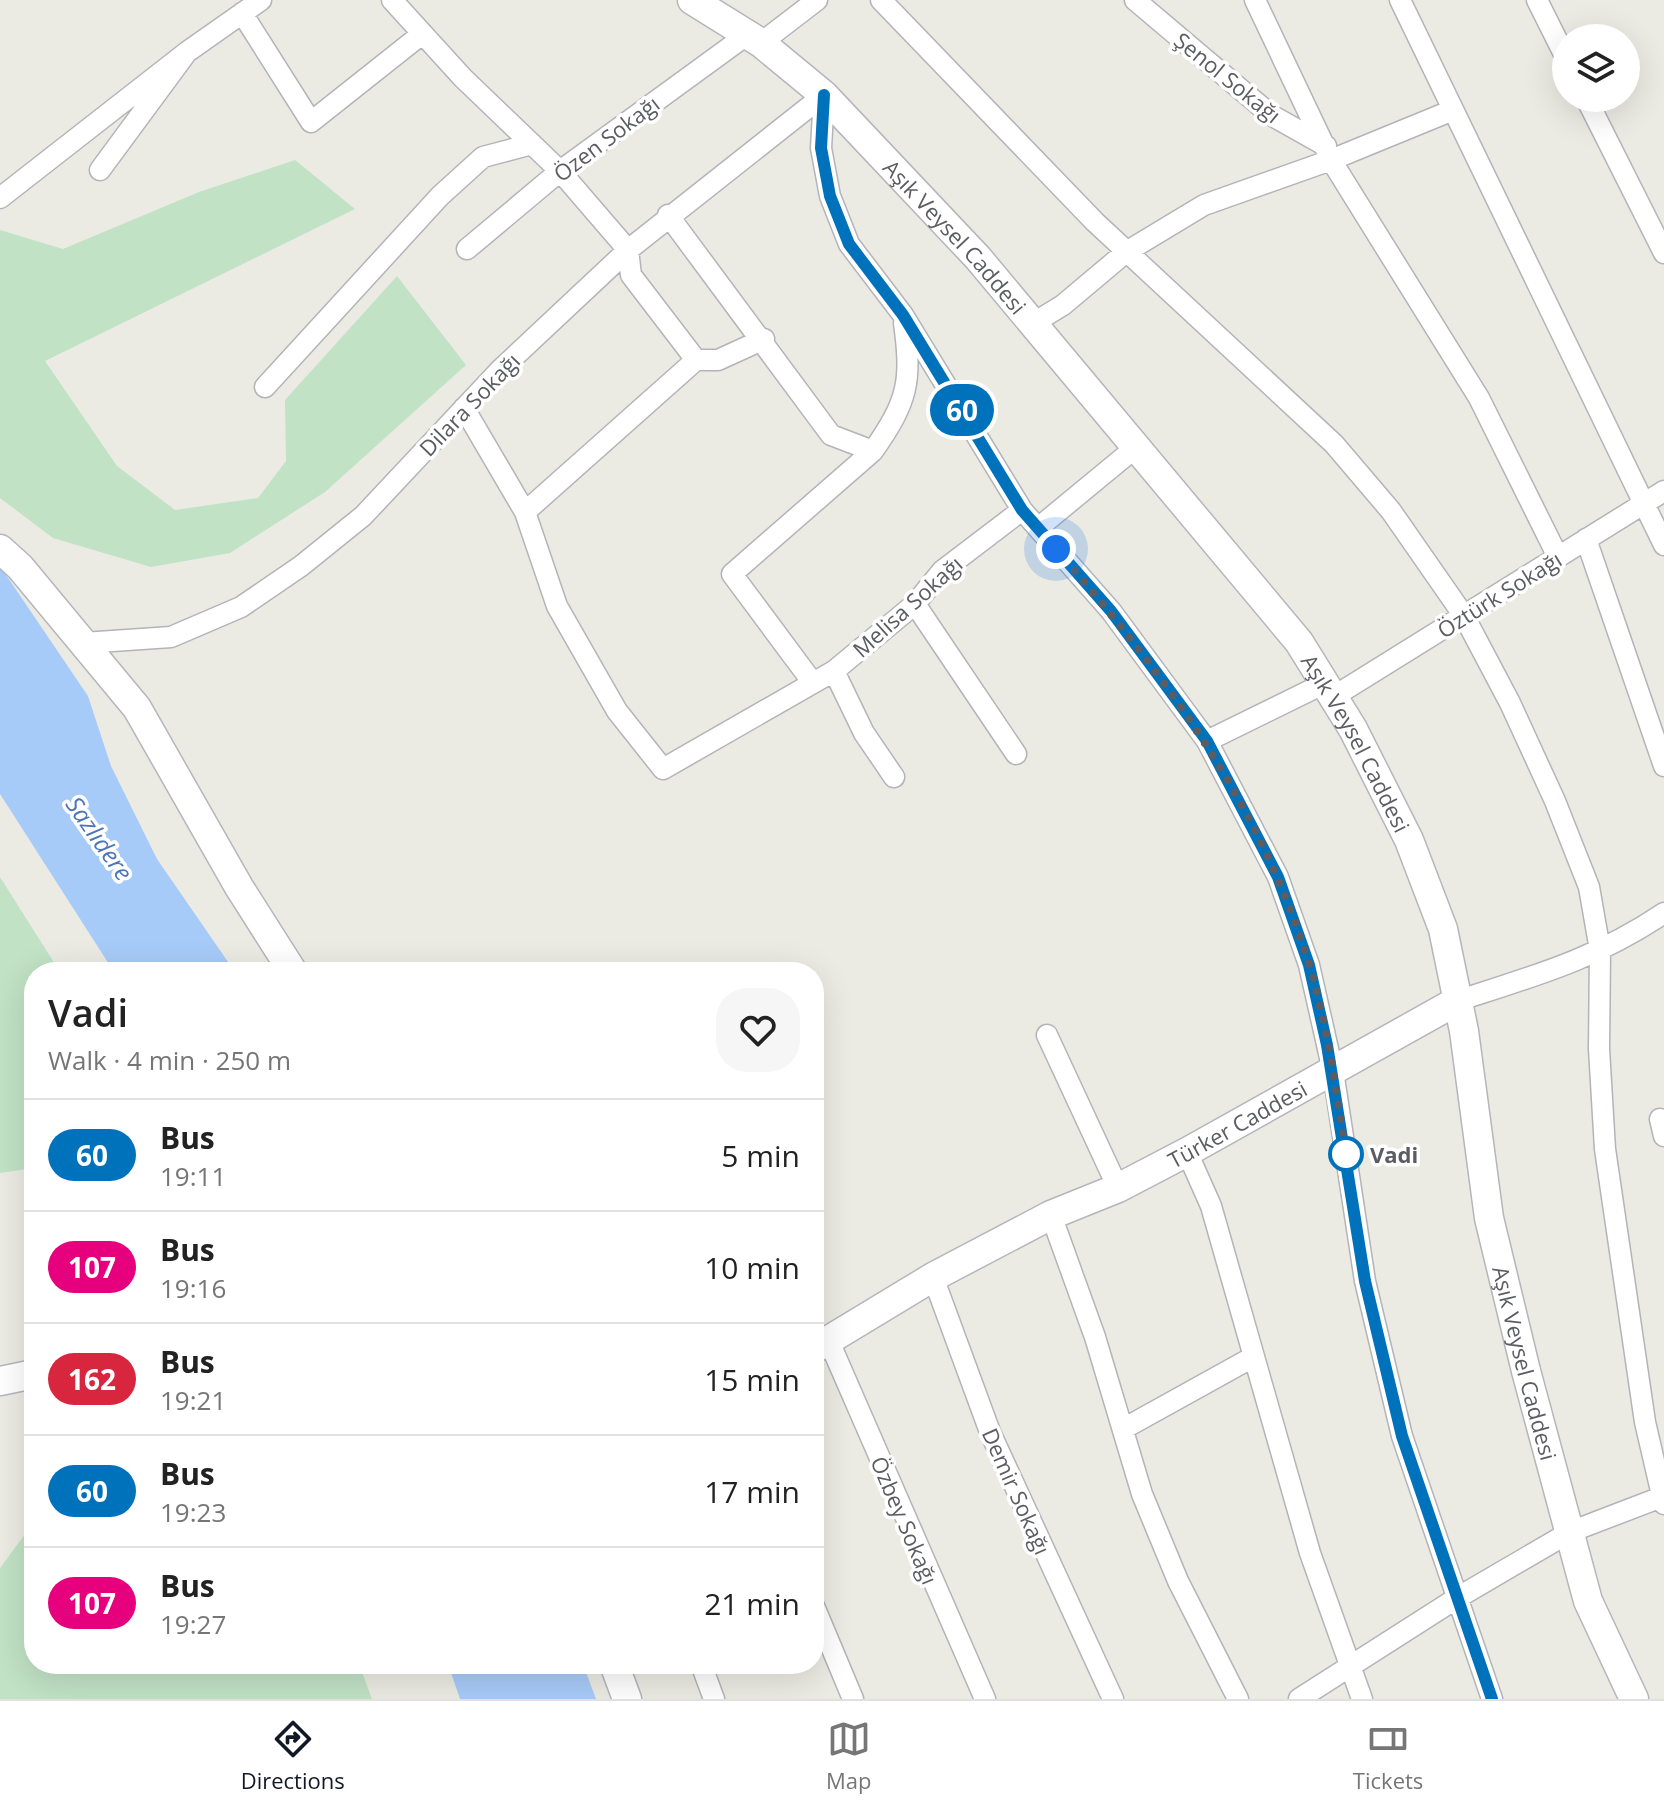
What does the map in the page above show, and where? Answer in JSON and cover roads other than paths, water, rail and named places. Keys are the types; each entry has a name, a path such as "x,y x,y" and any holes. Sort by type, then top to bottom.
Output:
{"street":[{"path":"0,198 187,52 261,0"},
{"path":"392,0 422,34 560,171 628,250 631,275 696,360"},
{"name":"Aşık Veysel Caddesi","path":"692,0 755,38 824,95 978,258 1299,642 1353,729 1409,840 1443,929 1457,1001 1489,1218 1588,1601 1634,1699"},
{"name":"Özen Sokağı","path":"467,249 560,171 755,38 817,0"},
{"path":"881,0 960,86 1126,252 1334,444 1391,511 1464,616 1555,801 1589,887 1600,950 1599,1049 1605,1149 1640,1392 1663,1499 1570,1532 1457,1598 1299,1699"},
{"name":"Şenol Sokağı","path":"1135,0 1271,115 1328,153"},
{"path":"1255,0 1328,153 1479,398 1558,557"},
{"path":"1400,0 1664,545"},
{"path":"1537,0 1552,30"},
{"path":"242,13 311,122 422,34"},
{"path":"100,170 187,52"},
{"path":"824,95 821,148 830,196 849,244 903,315 1022,510 1111,611 1207,741 1278,877 1309,965 1333,1071 1368,1296 1402,1436 1492,1699"},
{"name":"Dilara Sokağı","path":"83,643 171,637 241,607 301,566 363,516 464,408 628,250 668,215 824,95"},
{"path":"1032,324 1063,305 1126,252 1204,205 1328,153 1453,110"},
{"path":"1593,112 1664,253"},
{"path":"265,387 440,196 483,157 532,144"},
{"path":"668,215 764,339 784,373 831,435 873,451"},
{"path":"813,683 732,574 873,451 900,406 910,370 903,315"},
{"path":"464,408 525,512 696,360 718,360 764,339"},
{"path":"1038,528 1135,448"},
{"name":"Öztürk Sokağı","path":"1207,741 1329,690 1464,616 1664,491"},
{"name":"Melisa Sokağı","path":"525,512 557,606 617,711 663,769 834,671 915,604 942,571 1022,510"},
{"path":"1586,539 1664,766"},
{"path":"0,549 20,567 137,708 239,887 287,962"},
{"path":"915,604 1016,754"},
{"path":"834,671 864,733 894,777"},
{"name":"Türker Caddesi","path":"824,1342 933,1277 1051,1215 1118,1188 1187,1152 1457,1001 1559,970 1664,913"},
{"path":"1047,1035 1118,1188"},
{"path":"1187,1152 1211,1206 1310,1553 1362,1699"},
{"path":"1051,1215 1095,1337 1142,1494 1178,1581 1238,1699"},
{"name":"Demir Sokağı","path":"933,1277 990,1432 1113,1699"},
{"name":"Özbey Sokağı","path":"824,1350 985,1699"},
{"path":"1123,1429 1253,1357"},
{"path":"0,1381 24,1376"},
{"path":"824,1630 853,1699"},
{"path":"618,1674 627,1699"},
{"path":"705,1674 714,1699"}],"water":[{"name":"Sazlıdere","path":"0,566 88,696 111,766 157,859 228,962 108,962 0,794"},
{"path":"451,1674 587,1674 596,1699 460,1699"}],"place":[{"name":"Vadi","path":"1346,1154"}]}
